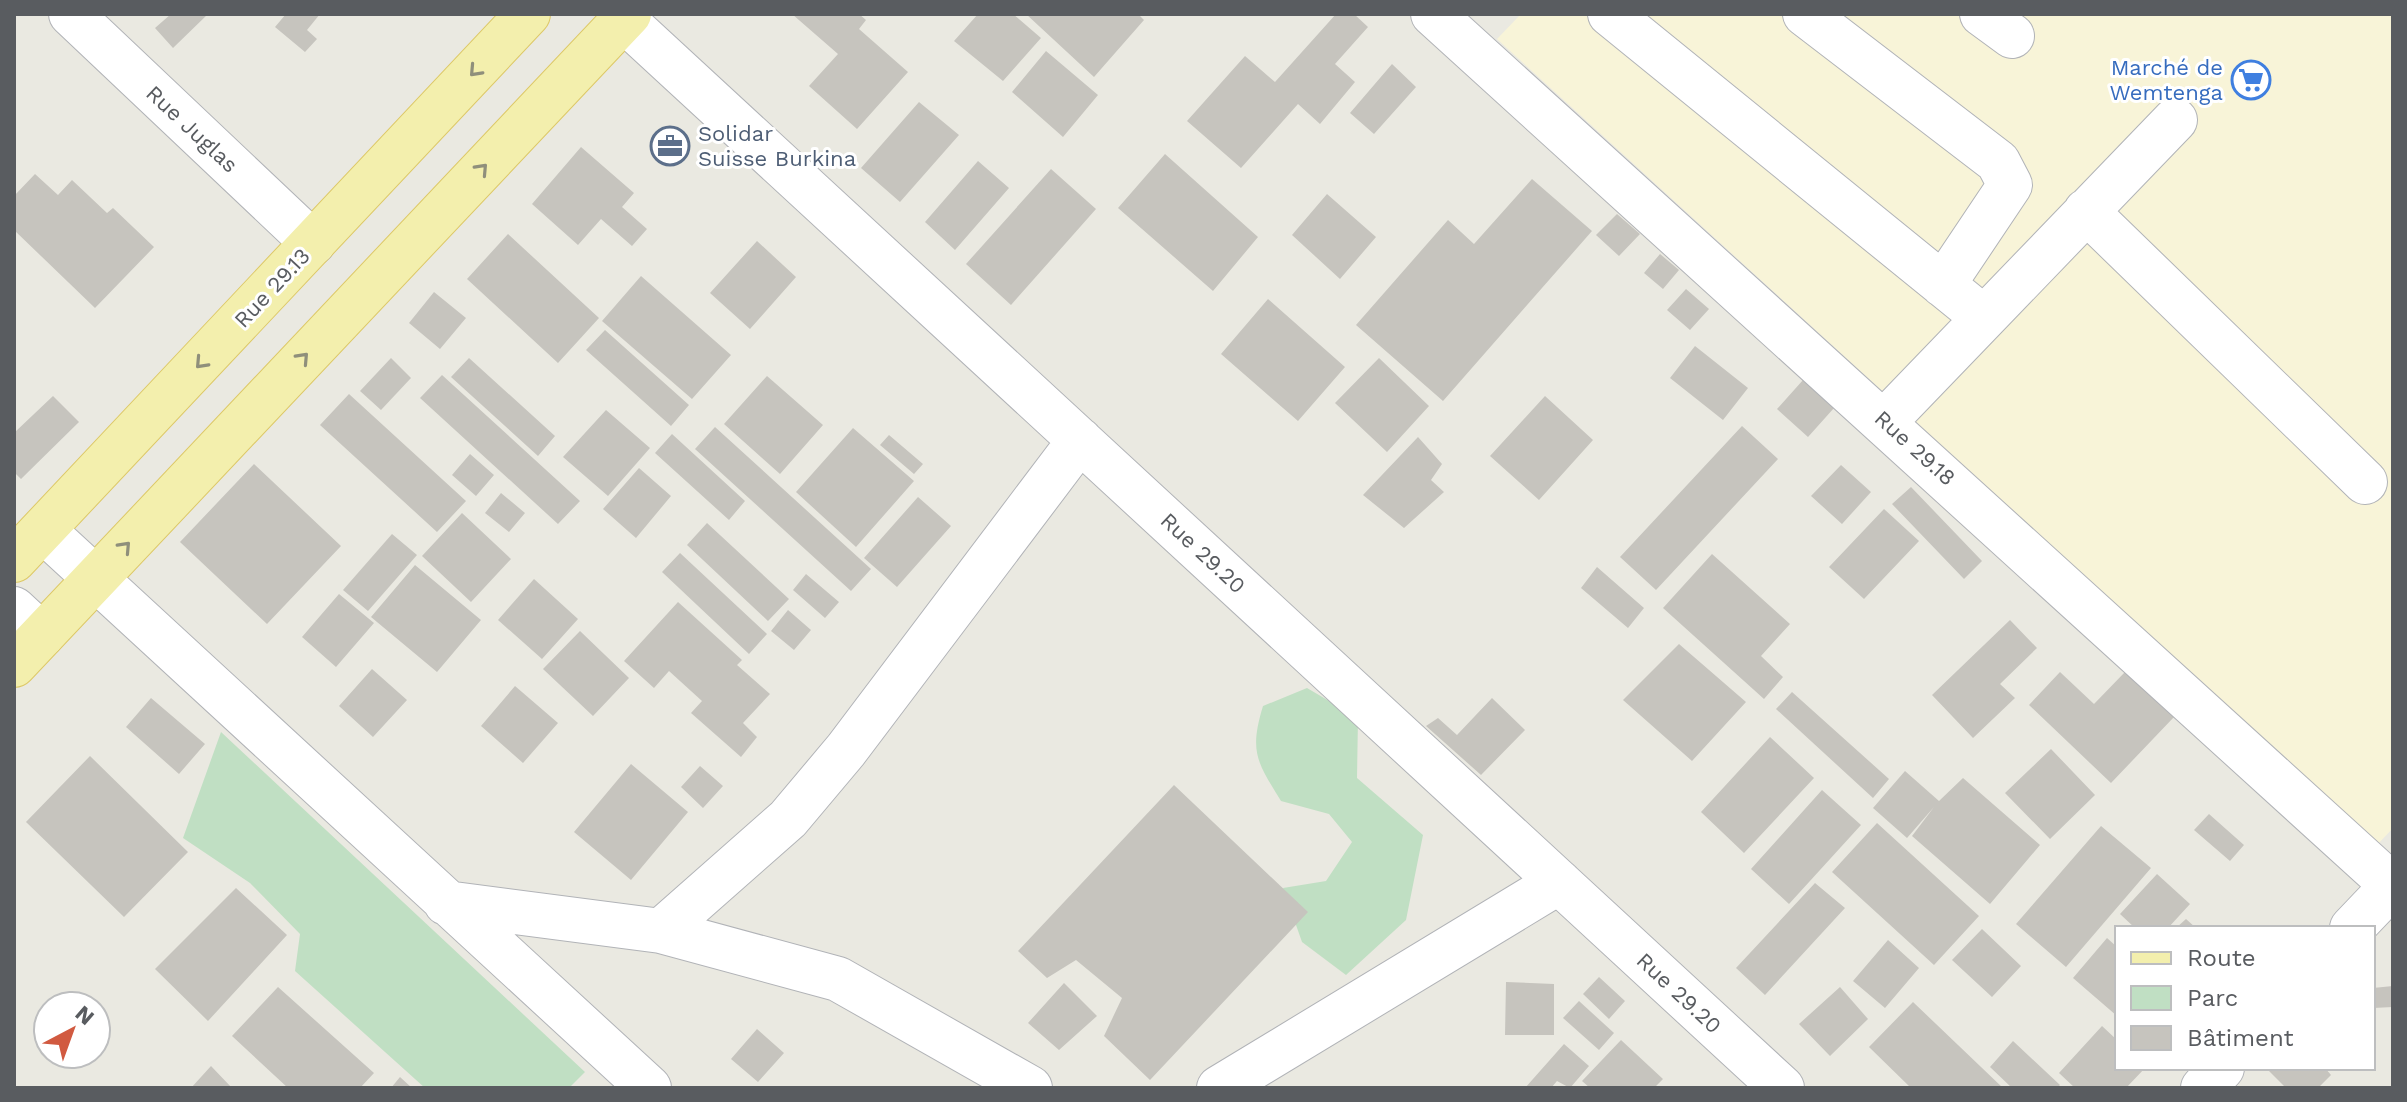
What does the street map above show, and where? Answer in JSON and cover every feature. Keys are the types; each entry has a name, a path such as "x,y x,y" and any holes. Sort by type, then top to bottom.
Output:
{"main road":[{"name":"Rue 29.13","path":"29,546 528,14"},
{"path":"23,636 93,580 626,17"}],"street":[{"name":"Rue Juglas","path":"71,14 313,243"},
{"path":"1805,14 1998,162 2007,173 2010,185 1943,285"},
{"path":"1612,15 1984,318"},
{"name":"Rue 29.20","path":"626,17 1782,1088"},
{"name":"Rue 29.18","path":"1443,17 2393,885"},
{"path":"1885,421 2175,120"},
{"path":"2086,211 2365,482"},
{"path":"661,931 788,819 846,750 1080,440"},
{"path":"29,546 93,580 649,1088"},
{"path":"1219,1088 1559,882"},
{"path":"2354,926 2393,885"},
{"path":"446,903 661,931 838,979 1030,1088"},
{"path":"2203,1088 2220,1070"}],"shaded area":[{"path":"1521,14 2393,14 2393,828 2378,844 1497,39"}],"green space":[{"path":"1307,688 1358,718 1357,778 1423,835 1406,920 1346,975 1302,942 1283,888 1326,881 1352,842 1329,814 1281,801 1261,766 1256,746 1263,706"},
{"path":"221,732 585,1072 569,1088 425,1088 295,971 300,934 250,883 183,838"}],"building":[{"path":"171,14 208,14 173,48 155,28"},
{"path":"286,14 320,14 307,30 317,39 305,52 275,27"},
{"path":"792,14 859,14 866,20 859,29 908,72 857,129 809,86 838,54"},
{"path":"978,14 1013,14 1041,38 1003,81 954,41"},
{"path":"1026,14 1138,14 1144,20 1094,77"},
{"path":"1336,14 1354,14 1368,27 1335,64 1355,82 1320,124 1298,104 1241,168 1187,121 1245,56 1275,82"},
{"path":"1046,51 1098,95 1063,137 1012,92"},
{"path":"1392,64 1416,87 1374,134 1350,113"},
{"path":"919,102 959,135 900,202 861,168"},
{"path":"581,147 634,193 622,207 647,229 632,246 601,219 578,245 532,204"},
{"path":"1165,154 1258,237 1213,291 1118,208"},
{"path":"978,161 1009,188 955,250 925,222"},
{"path":"1051,169 1096,209 1011,305 966,264"},
{"path":"35,174 58,195 72,180 107,213 113,208 154,247 95,308 14,230 14,196"},
{"path":"1532,179 1592,231 1443,401 1356,325 1448,220 1474,244"},
{"path":"1327,194 1376,237 1340,279 1292,235"},
{"path":"1617,214 1640,234 1619,256 1596,235"},
{"path":"508,234 599,318 558,363 467,279"},
{"path":"757,241 796,277 750,329 710,293"},
{"path":"1660,254 1679,270 1663,289 1644,273"},
{"path":"641,276 731,355 692,399 602,321"},
{"path":"1686,289 1709,309 1690,330 1667,310"},
{"path":"434,292 466,318 440,349 409,323"},
{"path":"1268,299 1345,367 1298,421 1221,354"},
{"path":"605,330 689,405 671,426 586,350"},
{"path":"1695,346 1748,388 1723,420 1670,378"},
{"path":"391,358 411,378 381,410 360,391"},
{"path":"469,358 555,436 538,456 451,377"},
{"path":"1379,358 1429,406 1387,452 1335,403"},
{"path":"442,375 580,501 558,524 420,398"},
{"path":"767,376 823,425 780,474 724,424"},
{"path":"1803,380 1834,408 1808,437 1777,409"},
{"path":"349,394 466,501 437,532 320,425"},
{"path":"53,396 79,422 21,479 14,472 14,433"},
{"path":"1545,396 1593,440 1539,500 1490,456"},
{"path":"606,410 650,448 608,496 563,457"},
{"path":"1742,426 1778,459 1656,590 1620,557"},
{"path":"715,427 871,569 851,591 695,449"},
{"path":"853,428 914,481 856,547 796,492"},
{"path":"672,434 745,501 729,520 655,453"},
{"path":"889,435 923,464 914,474 880,445"},
{"path":"1418,437 1442,464 1431,480 1444,492 1404,528 1363,495"},
{"path":"470,454 494,475 476,496 452,475"},
{"path":"254,464 341,546 267,624 180,542"},
{"path":"1841,465 1871,492 1842,524 1811,496"},
{"path":"639,468 671,496 636,538 603,509"},
{"path":"1911,487 1982,561 1964,579 1892,504"},
{"path":"501,493 525,513 509,532 485,513"},
{"path":"918,497 951,526 897,587 864,558"},
{"path":"1884,509 1919,541 1864,599 1829,567"},
{"path":"462,513 511,559 471,602 422,556"},
{"path":"707,523 789,599 768,621 687,545"},
{"path":"392,534 417,555 368,611 343,590"},
{"path":"680,553 767,634 749,654 662,572"},
{"path":"1712,554 1790,624 1761,656 1783,677 1764,699 1663,608"},
{"path":"415,565 481,620 437,672 371,617"},
{"path":"1597,567 1644,608 1628,628 1581,588"},
{"path":"806,574 839,602 825,618 793,590"},
{"path":"534,579 578,619 542,659 498,620"},
{"path":"339,594 374,623 336,667 302,637"},
{"path":"678,602 742,660 737,665 770,694 743,723 757,737 741,757 691,713 702,701 669,671 654,688 624,661"},
{"path":"788,610 811,630 794,650 771,631"},
{"path":"2010,620 2037,648 2000,684 2015,698 1973,738 1932,695"},
{"path":"580,631 629,678 593,716 543,669"},
{"path":"1679,644 1746,702 1692,761 1623,700"},
{"path":"372,669 407,700 373,737 339,706"},
{"path":"2060,672 2094,704 2125,672 2174,717 2111,783 2029,705"},
{"path":"515,686 558,723 523,763 481,726"},
{"path":"1792,692 1889,779 1873,798 1776,709"},
{"path":"151,698 205,744 179,774 126,727"},
{"path":"1492,698 1525,730 1481,775 1426,726 1438,718 1457,735"},
{"path":"1770,737 1814,778 1744,853 1701,812"},
{"path":"2051,749 2095,795 2050,839 2005,793"},
{"path":"90,756 188,852 124,917 26,822"},
{"path":"631,764 688,812 631,880 574,832"},
{"path":"700,766 723,786 703,808 681,787"},
{"path":"1905,771 1939,801 1963,778 2040,845 1990,904 1912,836 1934,807 1907,838 1873,808"},
{"path":"1174,785 1308,912 1150,1080 1104,1036 1122,998 1076,960 1047,978 1018,951"},
{"path":"1822,790 1861,825 1789,904 1751,869"},
{"path":"2209,814 2244,845 2230,861 2194,830"},
{"path":"1877,823 1979,916 1934,965 1832,872"},
{"path":"2101,826 2151,868 2066,967 2016,924"},
{"path":"2157,874 2190,904 2170,926 2133,926 2120,914"},
{"path":"1815,883 1845,908 1765,995 1736,968"},
{"path":"236,888 287,935 208,1021 155,969"},
{"path":"2186,919 2194,926 2178,926"},
{"path":"1982,929 2021,966 1992,997 1952,960"},
{"path":"2107,938 2115,945 2115,1014 2073,978"},
{"path":"1888,940 1919,968 1885,1008 1853,981"},
{"path":"1599,977 1625,1001 1609,1019 1583,994"},
{"path":"1506,982 1554,984 1554,1035 1505,1035"},
{"path":"1064,983 1097,1016 1059,1050 1028,1023"},
{"path":"2393,986 2393,1007 2375,1008 2375,988"},
{"path":"278,987 374,1073 360,1088 288,1088 232,1036"},
{"path":"1840,987 1868,1019 1830,1056 1799,1024"},
{"path":"1579,1001 1614,1033 1599,1050 1563,1018"},
{"path":"1913,1002 2003,1088 1911,1088 1869,1047"},
{"path":"2102,1026 2115,1038 2115,1070 2143,1070 2126,1088 2075,1088 2059,1073"},
{"path":"757,1029 784,1053 758,1082 731,1059"},
{"path":"1621,1040 1663,1079 1654,1088 1590,1088 1582,1081"},
{"path":"2013,1041 2060,1085 2057,1088 2012,1088 1990,1067"},
{"path":"1564,1044 1589,1066 1570,1088 1557,1081 1551,1088 1525,1088"},
{"path":"211,1066 232,1088 191,1088"},
{"path":"2268,1070 2327,1070 2331,1075 2318,1088 2286,1088"},
{"path":"400,1077 412,1088 391,1088"}],"place":[{"name":"Marché de Wemtenga","path":"2251,80"},
{"name":"Solidar Suisse Burkina","path":"670,146"}]}
